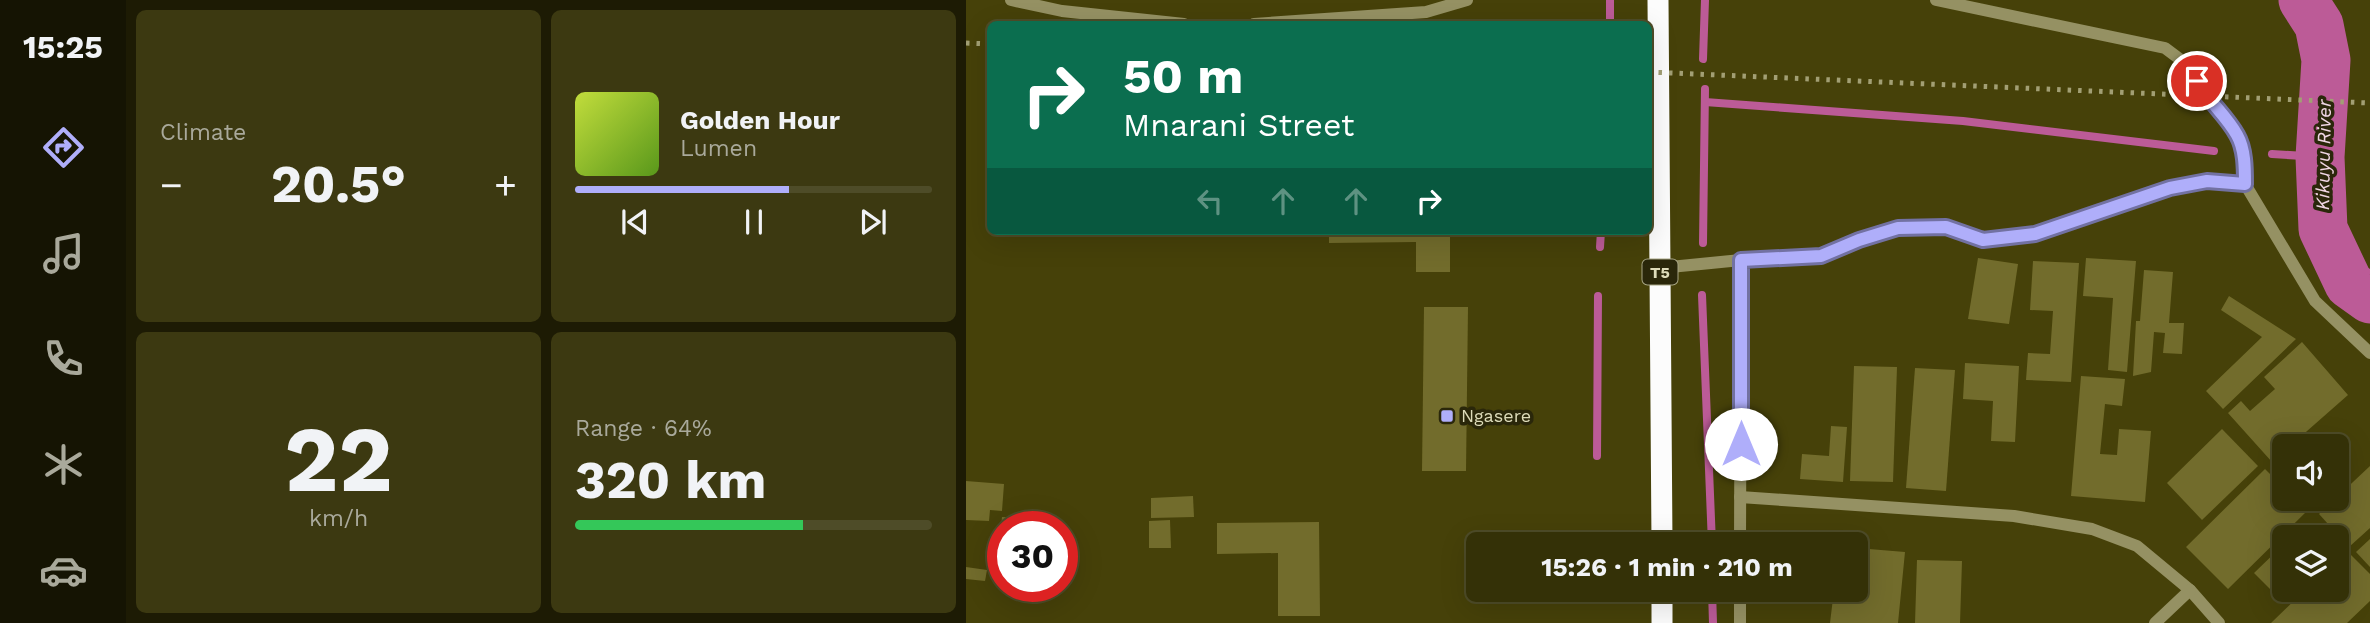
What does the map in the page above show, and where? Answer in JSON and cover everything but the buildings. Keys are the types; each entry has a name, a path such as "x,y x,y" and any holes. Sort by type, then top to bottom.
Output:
{"highway":[{"name":"T5","path":"1658,0 1662,532"},
{"path":"1662,602 1662,623"}],"street":[{"path":"1011,0 1062,12 1154,21"},
{"path":"1297,21 1426,12 1467,0"},
{"path":"1936,0 2165,48 2189,66 2205,96 2238,135 2245,160 2245,184 2315,301 2370,354"},
{"path":"1660,268 1821,256 1898,228 1946,227 1983,240 2035,234 2170,188 2207,181 2245,184"},
{"path":"1740,532 1741,260"},
{"path":"1740,496 2014,516 2092,529 2137,546 2190,590 2219,623"},
{"path":"2155,623 2190,590"},
{"path":"1740,602 1740,623"}],"waterway":[{"path":"1610,0 1610,21"},
{"path":"1703,59 1705,0"},
{"name":"Kikuyu River","path":"2303,0 2319,25 2326,60 2320,157 2323,229 2349,284 2370,299"},
{"path":"1703,243 1705,89"},
{"path":"1705,102 1963,121 2214,151"},
{"path":"2272,154 2320,157"},
{"path":"1600,247 1601,235"},
{"path":"1702,295 1712,532"},
{"path":"1597,456 1598,296"},
{"path":"1712,602 1713,623"}],"railway":[{"path":"966,43 987,44"},
{"path":"1652,72 2370,103"}],"place":[{"name":"Ngasere","path":"1447,416"}],"route":[{"path":"1741,444 1741,260 1821,256 1898,228 1946,227 1983,240 2035,234 2170,188 2207,181 2245,184 2245,160 2238,135 2205,96 2197,81"}]}
